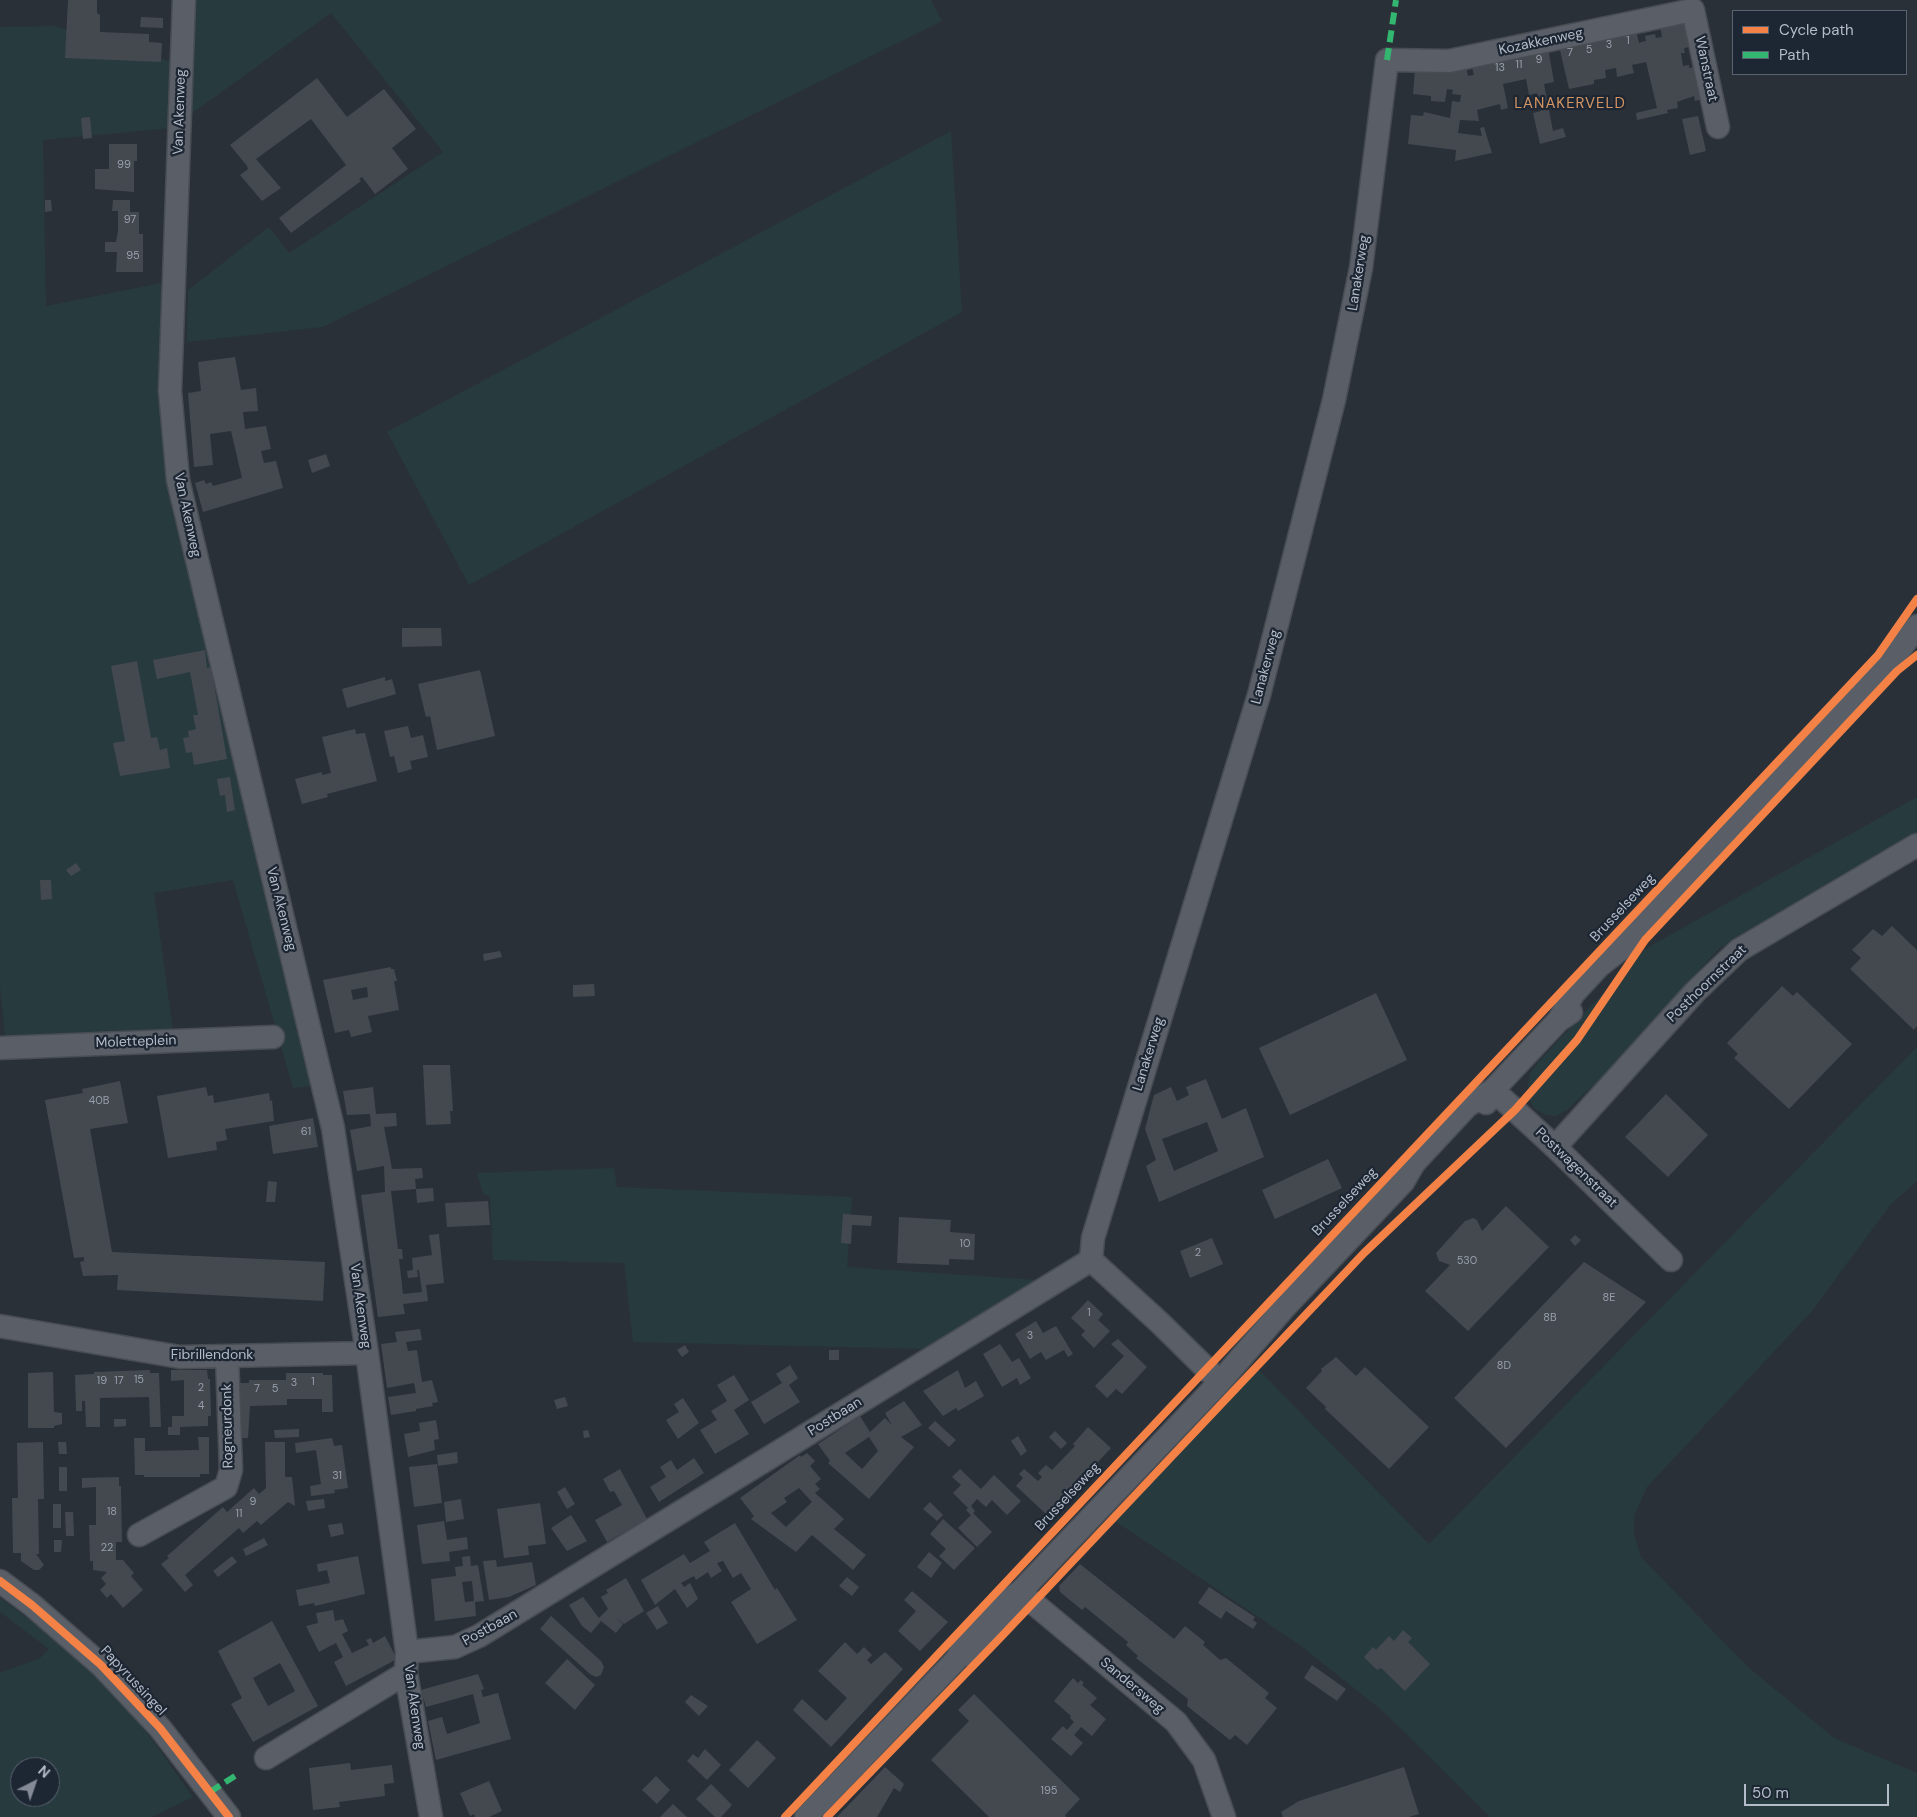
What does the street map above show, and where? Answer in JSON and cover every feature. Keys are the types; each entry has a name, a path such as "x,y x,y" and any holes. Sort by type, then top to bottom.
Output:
{"street":[{"name":"Van Akenweg","path":"184,0 170,391 178,480 333,1128 367,1353 407,1663 431,1817"},
{"name":"Kozakkenweg","path":"1386,60 1449,61 1694,10"},
{"name":"Wanstraat","path":"1694,10 1718,127"},
{"name":"Lanakerweg","path":"1091,1260 1093,1238 1098,1221 1259,696 1334,400 1361,268 1386,60"},
{"name":"Brusselseweg","path":"806,1817 956,1660 971,1633 990,1612 1020,1592 1220,1382 1289,1302 1404,1182 1414,1163 1467,1106 1493,1090 1559,1020 1587,999 1609,973 1622,948 1909,642 1917,626"},
{"name":"Posthoornstraat","path":"1555,1147 1695,992 1738,950 1917,845"},
{"name":"Moletteplein","path":"0,1048 272,1037"},
{"name":"Postwagenstraat","path":"1493,1090 1555,1147 1671,1260"},
{"path":"1091,1260 1220,1382"},
{"name":"Postbaan","path":"266,1758 407,1663 455,1647 479,1636 1091,1260"},
{"name":"Fibrillendonk","path":"0,1326 180,1357 367,1353"},
{"name":"Rogneurdonk","path":"139,1535 226,1487 230,1470 227,1356"},
{"name":"Papyrussingel","path":"0,1581 32,1604 102,1665 160,1728 229,1817"},
{"name":"Sandersweg","path":"1020,1592 1176,1722 1204,1760 1224,1817"}],"green space":[{"path":"194,0 931,0 942,21 323,327 187,342 188,290 269,227 289,253 443,152 331,13 191,114"},
{"path":"55,26 173,62 172,128 43,140 46,306 161,283 162,432 176,510 312,1086 293,1088 233,880 154,893 174,1037 5,1037 0,985 0,27"},
{"path":"951,131 962,312 469,585 387,432"},
{"path":"1917,797 1917,832 1719,949 1603,1076 1567,1110 1556,1116 1546,1115 1535,1109 1529,1100 1528,1084 1530,1073 1539,1061 1645,949"},
{"path":"1917,1047 1917,1181 1891,1204 1811,1312 1647,1487 1634,1516 1634,1534 1641,1557 1748,1667 1834,1738 1917,1773 1917,1817 1490,1817 1384,1712 1300,1645 1115,1521 1258,1369 1429,1544"},
{"path":"614,1168 617,1187 852,1197 847,1267 1038,1280 927,1349 633,1342 624,1263 493,1260 490,1196 483,1194 477,1173"},
{"path":"0,1598 73,1652 117,1695 151,1738 193,1797 152,1817 0,1817 0,1673 40,1658 49,1649 0,1612"}],"building":[{"path":"68,0 97,0 97,13 100,15 100,32 149,34 149,42 162,43 161,62 65,58"},
{"path":"141,17 163,18 163,28 140,27"},
{"path":"1691,22 1696,46 1684,48 1685,53 1681,53 1683,66 1689,65 1689,68 1700,66 1707,98 1695,101 1694,96 1677,102 1678,108 1667,110 1668,113 1637,120 1636,113 1657,108 1646,62 1632,65 1634,73 1617,77 1616,68 1605,70 1606,78 1594,80 1594,84 1569,89 1559,46 1636,30 1639,43 1646,41 1645,36 1655,34 1656,38 1662,37 1660,25"},
{"path":"1548,48 1554,82 1544,84 1553,131 1563,128 1566,137 1540,144 1533,113 1541,111 1537,93 1529,95 1526,79 1503,84 1508,108 1501,110 1500,104 1477,110 1479,121 1460,120 1458,133 1482,136 1480,128 1484,127 1492,153 1455,161 1456,150 1408,144 1411,115 1423,116 1424,112 1450,118 1452,101 1460,102 1461,95 1452,94 1453,90 1447,89 1445,102 1431,101 1431,96 1413,94 1415,69 1466,66 1468,76 1474,75 1471,64"},
{"path":"317,78 347,117 384,89 416,129 392,148 408,169 375,194 362,177 359,179 361,181 291,233 279,218 346,165 311,119 256,159 281,188 262,201 240,175 248,169 247,166 230,145"},
{"path":"1698,116 1706,151 1690,155 1682,119"},
{"path":"90,117 92,138 83,139 81,118"},
{"path":"109,144 137,144 137,161 134,161 134,192 95,189 95,169 109,169"},
{"path":"45,200 51,200 52,211 45,212"},
{"path":"113,200 130,200 130,212 139,212 139,234 143,234 143,272 116,272 117,252 105,252 105,242 116,242 118,232 118,211 112,211"},
{"path":"235,357 241,390 256,388 258,411 243,412 245,429 266,426 271,449 261,451 264,463 276,461 283,488 203,512 195,483 204,480 206,484 211,482 213,486 242,478 231,431 210,434 213,465 194,467 188,393 201,391 198,362"},
{"path":"326,454 330,466 312,473 308,460"},
{"path":"402,628 441,628 442,646 402,647"},
{"path":"205,650 207,668 211,667 227,759 194,765 192,752 186,753 183,738 189,737 188,731 196,729 193,715 198,715 190,672 157,679 153,660"},
{"path":"137,661 151,738 157,737 160,750 167,748 170,768 120,776 113,743 125,741 111,666"},
{"path":"480,670 495,736 437,750 430,716 426,717 418,684"},
{"path":"385,677 385,681 392,679 396,694 347,708 342,689"},
{"path":"408,726 411,738 423,735 428,757 410,761 412,769 398,773 394,756 390,757 384,731"},
{"path":"355,729 356,734 365,733 377,781 327,794 328,797 302,804 295,779 322,772 322,775 331,773 322,737"},
{"path":"230,777 235,810 227,812 225,795 220,796 217,779"},
{"path":"76,863 81,870 71,876 66,870"},
{"path":"40,880 51,880 52,899 41,900"},
{"path":"1892,926 1917,950 1917,1026 1914,1030 1850,969 1861,958 1852,950 1873,929 1882,936"},
{"path":"500,951 502,957 484,961 483,954"},
{"path":"391,967 391,969 394,969 397,981 394,981 399,1010 368,1016 372,1032 351,1037 349,1030 335,1033 323,980","holes":["367,987 368,997 353,1000 351,990"]},
{"path":"594,984 595,996 573,997 573,985"},
{"path":"1782,986 1793,996 1797,992 1852,1044 1789,1109 1734,1058 1738,1054 1727,1043"},
{"path":"1376,993 1407,1060 1290,1115 1259,1048"},
{"path":"423,1065 450,1065 453,1111 450,1111 451,1124 426,1125"},
{"path":"1206,1079 1222,1119 1246,1108 1264,1157 1159,1202 1146,1166 1156,1160 1145,1129 1154,1095 1171,1087 1177,1101 1189,1095 1186,1087","holes":["1207,1122 1218,1151 1174,1171 1162,1139"]},
{"path":"120,1081 128,1123 90,1129 112,1252 325,1262 323,1301 117,1290 118,1275 83,1276 80,1262 84,1261 84,1257 74,1258 45,1100 83,1093 82,1089"},
{"path":"206,1087 208,1096 213,1095 214,1103 269,1093 270,1101 272,1100 274,1121 225,1129 227,1140 216,1142 217,1150 168,1158 157,1096"},
{"path":"373,1087 376,1114 396,1113 397,1126 384,1127 392,1169 422,1168 423,1178 415,1179 416,1189 391,1191 398,1249 402,1249 403,1259 399,1259 403,1294 422,1292 419,1270 417,1270 418,1277 408,1278 407,1271 413,1270 412,1258 432,1255 429,1235 439,1234 444,1283 426,1285 428,1301 403,1304 405,1314 378,1317 361,1195 385,1192 384,1166 357,1171 350,1130 371,1126 370,1114 347,1115 343,1091"},
{"path":"1666,1094 1708,1135 1668,1177 1625,1137"},
{"path":"313,1118 318,1147 273,1154 269,1126"},
{"path":"1328,1159 1342,1188 1275,1219 1262,1190"},
{"path":"268,1181 277,1182 275,1202 266,1202"},
{"path":"433,1188 434,1201 417,1203 416,1189"},
{"path":"488,1201 490,1225 447,1227 445,1203"},
{"path":"1506,1206 1549,1247 1468,1331 1425,1291 1450,1265 1439,1261 1436,1253 1465,1221 1473,1218 1477,1220 1482,1231"},
{"path":"843,1214 872,1216 871,1226 852,1225 851,1244 841,1243"},
{"path":"899,1217 951,1220 950,1232 975,1234 974,1260 949,1259 949,1265 897,1263"},
{"path":"1575,1235 1581,1240 1575,1246 1570,1240"},
{"path":"1212,1238 1223,1264 1190,1278 1180,1251"},
{"path":"1584,1262 1646,1302 1506,1448 1454,1398"},
{"path":"1088,1300 1103,1314 1098,1320 1110,1331 1094,1348 1081,1335 1085,1331 1071,1318"},
{"path":"1036,1321 1043,1333 1056,1326 1073,1354 1068,1357 1064,1350 1046,1360 1041,1352 1030,1359 1015,1334"},
{"path":"420,1329 422,1340 406,1342 408,1351 417,1350 422,1382 432,1380 438,1402 432,1403 433,1406 416,1409 416,1411 391,1415 388,1397 416,1393 414,1383 387,1388 381,1344 397,1342 395,1332"},
{"path":"1118,1339 1147,1367 1122,1394 1116,1389 1107,1398 1095,1386 1124,1356 1111,1344"},
{"path":"1000,1344 1012,1362 1019,1358 1031,1378 1020,1385 1017,1378 1002,1387 983,1354"},
{"path":"685,1345 689,1352 682,1357 677,1350"},
{"path":"829,1350 839,1350 839,1360 829,1360"},
{"path":"1336,1357 1356,1376 1365,1367 1429,1427 1389,1469 1325,1409 1326,1407 1306,1388 1322,1371 1321,1369"},
{"path":"790,1365 798,1378 789,1385 800,1402 764,1424 751,1402 782,1383 776,1374"},
{"path":"150,1370 150,1373 159,1373 161,1427 150,1427 149,1397 100,1398 100,1427 86,1427 85,1401 82,1401 82,1411 76,1411 75,1375 94,1374 94,1372"},
{"path":"171,1370 207,1370 208,1379 210,1379 211,1416 208,1416 208,1426 180,1427 180,1435 168,1435 168,1427 172,1427 172,1416 184,1416 184,1380 171,1381"},
{"path":"958,1370 965,1388 976,1381 984,1396 958,1411 956,1408 943,1416 923,1391"},
{"path":"53,1372 54,1412 62,1413 62,1424 54,1426 54,1428 28,1428 28,1373"},
{"path":"286,1373 323,1373 323,1375 332,1375 333,1412 322,1412 322,1399 287,1399 287,1405 250,1406 248,1438 241,1438 240,1383 249,1383 249,1380 286,1380"},
{"path":"734,1375 749,1400 734,1410 749,1434 715,1454 700,1430 717,1420 711,1411 727,1401 717,1385"},
{"path":"565,1397 568,1406 557,1409 554,1400"},
{"path":"683,1398 699,1423 678,1439 666,1420 679,1412 674,1404"},
{"path":"904,1401 922,1425 901,1437 914,1447 869,1499 828,1463 830,1461 818,1444 860,1416 870,1432 885,1418 892,1425 885,1413","holes":["869,1437 878,1451 862,1469 845,1453"]},
{"path":"114,1419 126,1419 126,1426 114,1427"},
{"path":"436,1420 439,1439 434,1440 435,1450 408,1457 404,1434 420,1431 419,1423"},
{"path":"935,1421 956,1440 949,1447 928,1428"},
{"path":"1088,1427 1111,1448 1048,1516 1016,1486 1023,1478 1019,1474 1024,1469 1038,1481 1042,1477 1038,1473 1046,1465 1052,1470 1075,1446 1073,1444"},
{"path":"299,1429 299,1437 275,1438 274,1430"},
{"path":"588,1430 590,1437 584,1438 583,1431"},
{"path":"1055,1431 1067,1443 1061,1449 1049,1437"},
{"path":"1018,1436 1027,1451 1021,1456 1011,1441"},
{"path":"198,1437 209,1437 209,1474 200,1474 200,1477 144,1477 144,1475 135,1475 134,1438 145,1438 145,1451 199,1450"},
{"path":"332,1438 334,1446 342,1445 348,1488 334,1490 335,1493 311,1496 310,1486 321,1484 316,1450 296,1453 295,1443"},
{"path":"43,1442 44,1499 38,1499 39,1554 36,1554 44,1565 39,1570 34,1570 21,1561 21,1553 13,1553 12,1498 18,1498 17,1443"},
{"path":"58,1442 66,1442 67,1454 59,1454"},
{"path":"265,1442 285,1442 285,1477 292,1477 295,1506 288,1502 261,1525 257,1521 243,1533 239,1528 185,1575 193,1585 185,1592 161,1564 169,1558 167,1556 223,1507 227,1512 254,1488 259,1494 266,1488"},
{"path":"457,1452 458,1463 438,1466 437,1455"},
{"path":"807,1453 815,1461 810,1466 821,1479 815,1484 820,1489 815,1493 844,1519 834,1529 866,1555 853,1570 812,1535 796,1552 751,1519 754,1516 740,1498 800,1455 801,1457","holes":["799,1488 812,1502 786,1527 771,1513 787,1502 784,1498"]},
{"path":"694,1458 704,1473 659,1502 650,1487 666,1477 660,1467 671,1460 677,1470"},
{"path":"437,1464 442,1503 414,1507 409,1467"},
{"path":"59,1467 67,1467 67,1491 59,1491"},
{"path":"620,1469 647,1519 607,1542 595,1520 622,1505 614,1491 610,1492 603,1479"},
{"path":"960,1469 981,1489 994,1475 1021,1501 1007,1515 992,1500 986,1507 977,1499 971,1506 975,1511 973,1513 992,1532 977,1547 958,1528 971,1515 966,1510 968,1508 953,1493 961,1485 952,1477"},
{"path":"119,1477 119,1486 121,1486 122,1542 116,1542 116,1560 123,1560 134,1573 131,1576 143,1590 123,1608 111,1594 107,1598 100,1590 106,1584 101,1578 107,1572 93,1570 93,1561 90,1561 89,1525 96,1525 96,1487 82,1488 82,1478"},
{"path":"565,1487 575,1504 567,1509 557,1492"},
{"path":"324,1499 325,1508 308,1511 306,1501"},
{"path":"461,1499 464,1519 446,1522 444,1502"},
{"path":"930,1502 943,1515 937,1521 923,1509"},
{"path":"540,1503 546,1544 528,1546 529,1555 504,1558 497,1509"},
{"path":"53,1504 61,1504 61,1528 53,1528"},
{"path":"65,1512 73,1512 74,1536 66,1536"},
{"path":"571,1515 587,1541 567,1551 551,1528"},
{"path":"943,1519 975,1548 954,1570 939,1556 946,1549 930,1534"},
{"path":"444,1521 447,1540 467,1537 468,1549 449,1552 450,1561 422,1564 417,1525"},
{"path":"342,1523 344,1534 331,1537 328,1525"},
{"path":"735,1523 775,1590 777,1588 797,1620 757,1644 731,1602 751,1589 741,1573 733,1578 723,1561 717,1563 722,1571 711,1578 708,1572 696,1580 694,1576 681,1583 684,1587 690,1583 698,1599 687,1608 675,1589 655,1605 641,1580 684,1554 690,1563 710,1551 704,1542"},
{"path":"264,1538 268,1545 246,1556 243,1549"},
{"path":"54,1540 62,1540 61,1552 54,1552"},
{"path":"929,1552 942,1563 931,1578 917,1567"},
{"path":"232,1556 237,1562 218,1577 213,1571"},
{"path":"358,1556 365,1594 315,1606 314,1603 299,1606 296,1590 330,1583 327,1570 318,1572 317,1564"},
{"path":"470,1556 471,1566 478,1565 484,1601 475,1602 476,1616 435,1621 431,1579 456,1576 455,1567 463,1566 462,1557","holes":["472,1581 474,1601 465,1602 462,1582"]},
{"path":"496,1560 497,1567 532,1562 536,1585 509,1597 489,1600 483,1561"},
{"path":"1080,1564 1174,1639 1185,1626 1205,1642 1203,1645 1220,1660 1226,1658 1269,1693 1265,1698 1277,1708 1247,1745 1235,1735 1230,1740 1187,1706 1188,1699 1136,1658 1138,1656 1126,1645 1128,1642 1085,1607 1082,1610 1060,1592 1059,1586"},
{"path":"847,1577 859,1587 852,1596 839,1586"},
{"path":"626,1578 644,1611 624,1624 613,1616 623,1624 616,1633 601,1621 591,1633 582,1626 569,1605 583,1597 599,1618 608,1609 601,1597 608,1593 606,1590"},
{"path":"1209,1587 1255,1617 1253,1620 1257,1623 1253,1629 1226,1611 1221,1619 1198,1603"},
{"path":"912,1591 948,1622 920,1651 898,1631 916,1611 904,1600"},
{"path":"658,1606 668,1623 657,1630 646,1613"},
{"path":"333,1610 335,1621 343,1619 348,1631 342,1634 352,1653 369,1645 366,1640 371,1638 373,1643 385,1636 397,1659 346,1686 334,1662 343,1657 336,1643 319,1652 306,1626 318,1623 316,1613"},
{"path":"551,1616 601,1661 604,1667 601,1675 596,1677 590,1674 540,1629"},
{"path":"272,1621 318,1706 253,1742 231,1704 242,1698 218,1651","holes":["280,1663 295,1691 268,1706 253,1678"]},
{"path":"1403,1630 1412,1638 1408,1642 1430,1664 1405,1691 1381,1668 1377,1670 1364,1657 1373,1647 1376,1650 1389,1636 1394,1641"},
{"path":"845,1642 857,1654 864,1647 872,1655 867,1660 871,1664 885,1652 903,1669 831,1747 793,1710 802,1699 826,1721 847,1698 818,1671"},
{"path":"567,1659 595,1685 575,1710 545,1683"},
{"path":"1312,1665 1346,1689 1337,1701 1304,1678"},
{"path":"478,1674 484,1689 481,1690 483,1697 498,1693 511,1739 436,1760 428,1721 442,1717 447,1734 480,1723 473,1694 426,1707 421,1690"},
{"path":"1073,1678 1078,1683 1081,1680 1084,1683 1082,1685 1097,1698 1090,1705 1106,1719 1092,1736 1081,1727 1074,1735 1083,1743 1071,1756 1051,1739 1063,1726 1067,1730 1074,1722 1070,1718 1071,1716 1054,1701"},
{"path":"974,1694 1080,1799 1065,1815 1066,1817 989,1817 931,1760 969,1721 958,1710"},
{"path":"691,1695 708,1706 699,1716 685,1702"},
{"path":"757,1740 776,1758 748,1788 729,1770"},
{"path":"705,1749 721,1765 707,1780 687,1761 693,1754 698,1758"},
{"path":"350,1763 351,1770 392,1765 394,1783 384,1784 385,1796 339,1802 340,1807 313,1810 309,1768"},
{"path":"885,1767 904,1784 900,1792 894,1788 877,1817 837,1817"},
{"path":"1404,1767 1419,1814 1409,1817 1283,1817 1281,1812 1299,1801"},
{"path":"656,1776 670,1790 657,1804 642,1790"},
{"path":"489,1781 502,1811 489,1817 475,1817 474,1814 470,1816 460,1793"},
{"path":"711,1784 732,1805 721,1817 715,1817 696,1799"},
{"path":"673,1804 687,1817 660,1817"}],"marked path":[{"path":"1387,60 1396,0"},
{"path":"210,1792 235,1776"}],"cycle path":[{"path":"785,1817 1878,655 1917,599"},
{"path":"827,1817 1001,1637 1364,1253 1515,1110 1577,1040 1645,940 1897,671 1917,655"},
{"path":"0,1581 32,1605 101,1665 160,1728 229,1817"}],"district":[{"name":"LANAKERVELD","path":"1570,104"}]}
